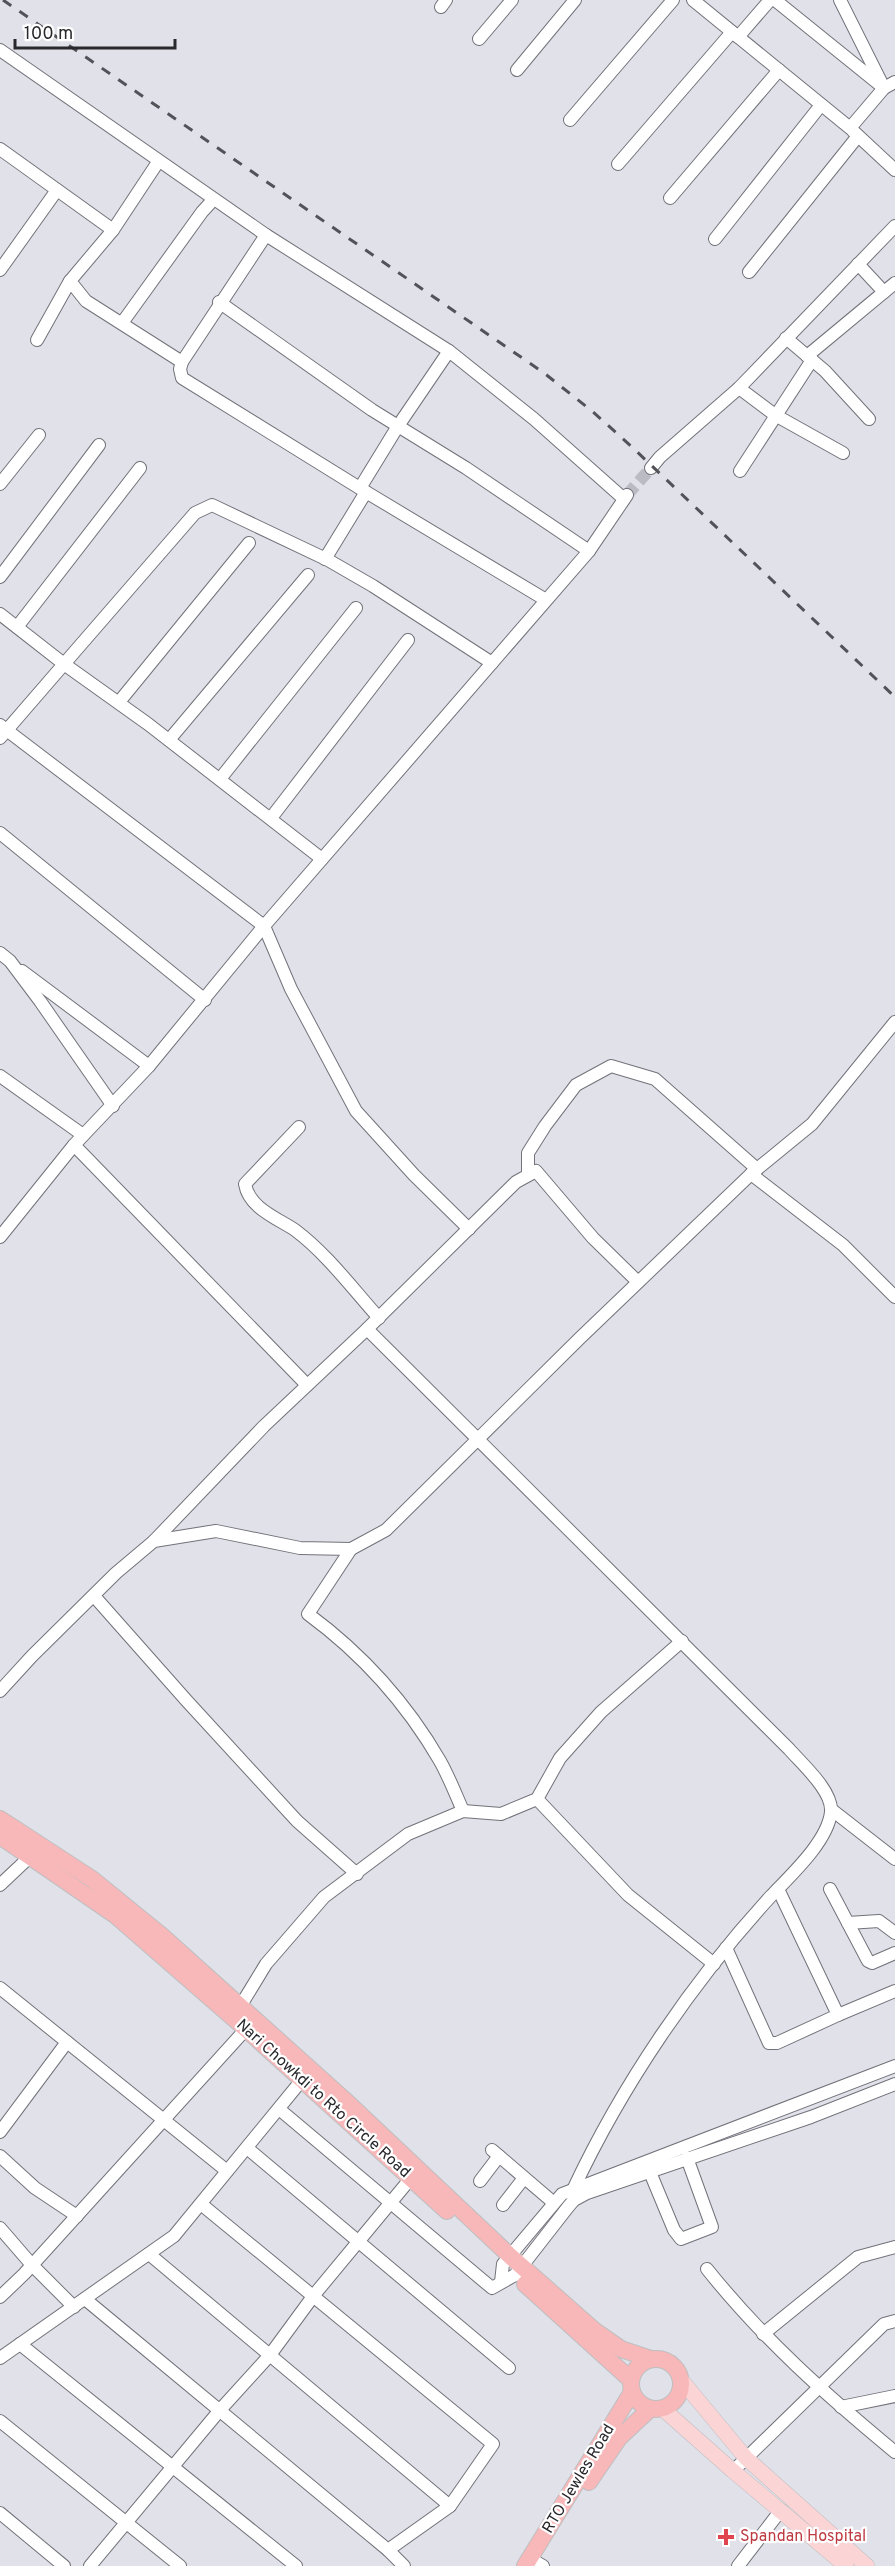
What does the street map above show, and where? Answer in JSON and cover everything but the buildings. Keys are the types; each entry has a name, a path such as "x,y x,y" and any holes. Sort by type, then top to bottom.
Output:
{"highway":[{"path":"0,1819 36,1851 92,1879 241,2005 307,2074"},
{"name":"Nari Chowkdi to Rto Circle Road","path":"0,1836 36,1851 115,1915 246,2029 307,2074 415,2173 510,2269 591,2335 632,2386"},
{"path":"591,2335 621,2349 651,2359 659,2359 674,2366 682,2381 679,2397 674,2403 657,2409 642,2406 632,2386 637,2368 651,2359"},
{"name":"RTO Jewles Road","path":"534,2565 632,2386"},
{"name":"RTO Jewles Road","path":"534,2565 619,2438 657,2409"}],"main road":[{"path":"682,2381 746,2458 867,2566"},
{"path":"657,2409 846,2566"}],"street":[{"path":"479,39 512,0"},
{"path":"517,70 575,0"},
{"path":"570,120 673,0"},
{"path":"693,0 854,132 895,171"},
{"path":"618,164 735,34 773,0 889,85"},
{"path":"840,0 889,85"},
{"path":"0,50 213,200 449,351 626,497 589,551 264,926 149,1066 74,1145 0,1237"},
{"path":"670,198 779,70"},
{"path":"749,272 889,85"},
{"path":"715,239 821,105"},
{"path":"0,149 113,230"},
{"path":"37,340 70,281 113,230 158,162"},
{"path":"0,270 57,190"},
{"path":"122,323 213,200"},
{"path":"651,468 660,457 739,388 895,226"},
{"path":"266,235 219,302 182,362 180,373 185,381 546,600"},
{"path":"858,264 884,292"},
{"path":"70,281 86,301 182,362"},
{"path":"740,471 810,358 895,283"},
{"path":"219,302 398,426 589,551"},
{"path":"786,338 832,378 869,419"},
{"path":"325,559 398,426 449,351"},
{"path":"739,388 775,415 843,453"},
{"path":"0,484 39,435"},
{"path":"0,577 99,445"},
{"path":"17,627 140,468"},
{"path":"469,1229 414,1175 356,1111 291,989 264,926 2,731 202,508 212,505 219,506 325,559 373,586 492,663"},
{"path":"119,702 249,543"},
{"path":"169,740 308,575"},
{"path":"220,779 356,608"},
{"path":"0,615 119,702 322,859"},
{"path":"271,818 408,640"},
{"path":"0,833 205,1000"},
{"path":"5,957 149,1066"},
{"path":"5,957 113,1106"},
{"path":"463,1811 440,1761 402,1705 361,1658 308,1614 351,1550 386,1530 754,1171 812,1124 895,1022"},
{"path":"528,1175 528,1153 576,1085 611,1066 655,1079 754,1171 843,1245 895,1297"},
{"path":"0,1076 83,1135"},
{"path":"299,1127 245,1184 246,1191 254,1203 299,1234 321,1253 379,1317"},
{"path":"74,1145 308,1385"},
{"path":"0,1691 94,1596 154,1541 264,1426 367,1329 516,1182 536,1171 593,1238 638,1282"},
{"path":"367,1329 681,1641 822,1786 832,1810 895,1859"},
{"path":"154,1541 216,1531 300,1548 351,1550"},
{"path":"94,1596 297,1821 357,1874"},
{"path":"241,2005 266,1964 324,1897 408,1834 463,1811 501,1814 537,1799 560,1758 601,1712 681,1641"},
{"path":"537,1799 628,1895 714,1964"},
{"path":"279,2109 490,2287 510,2269 574,2195 613,2112 656,2045 726,1948 824,1835 832,1810"},
{"path":"2,1880 36,1851"},
{"path":"778,1889 838,2015"},
{"path":"830,1889 868,1961 872,1963 895,1953"},
{"path":"848,1923 879,1922 888,1926 895,1933"},
{"path":"726,1948 769,2043 777,2043 895,1991"},
{"path":"1,1991 227,2171"},
{"path":"0,2297 77,2216 246,2029"},
{"path":"0,2132 67,2042"},
{"path":"510,2269 562,2194 587,2193 776,2112 895,2066"},
{"path":"0,2358 174,2236 307,2074"},
{"path":"648,2166 687,2158 781,2127 895,2084"},
{"path":"776,2112 781,2127"},
{"path":"247,2148 360,2240 509,2368"},
{"path":"480,2181 496,2153 554,2203"},
{"path":"0,2156 34,2188 77,2216"},
{"path":"648,2166 674,2230 681,2239 711,2227 687,2158"},
{"path":"90,2566 220,2410 270,2355 314,2295 415,2173"},
{"path":"503,2205 525,2178"},
{"path":"201,2204 493,2444 450,2506 388,2550"},
{"path":"0,2228 32,2265 74,2307"},
{"path":"764,2334 858,2257 895,2247"},
{"path":"149,2254 450,2506"},
{"path":"707,2270 739,2310 818,2388 895,2452"},
{"path":"85,2300 388,2550 404,2566"},
{"path":"732,2471 884,2324 895,2321"},
{"path":"20,2344 296,2566"},
{"path":"841,2408 895,2396"},
{"path":"0,2421 180,2566"},
{"path":"738,2566 781,2510"},
{"path":"0,2513 64,2566"}],"tunnel":[{"path":"627,495 651,468"}],"railway":[{"path":"3,0 544,373 592,411 632,447 895,697"}],"place":[{"name":"Spandan Hospital","path":"726,2537"}]}
